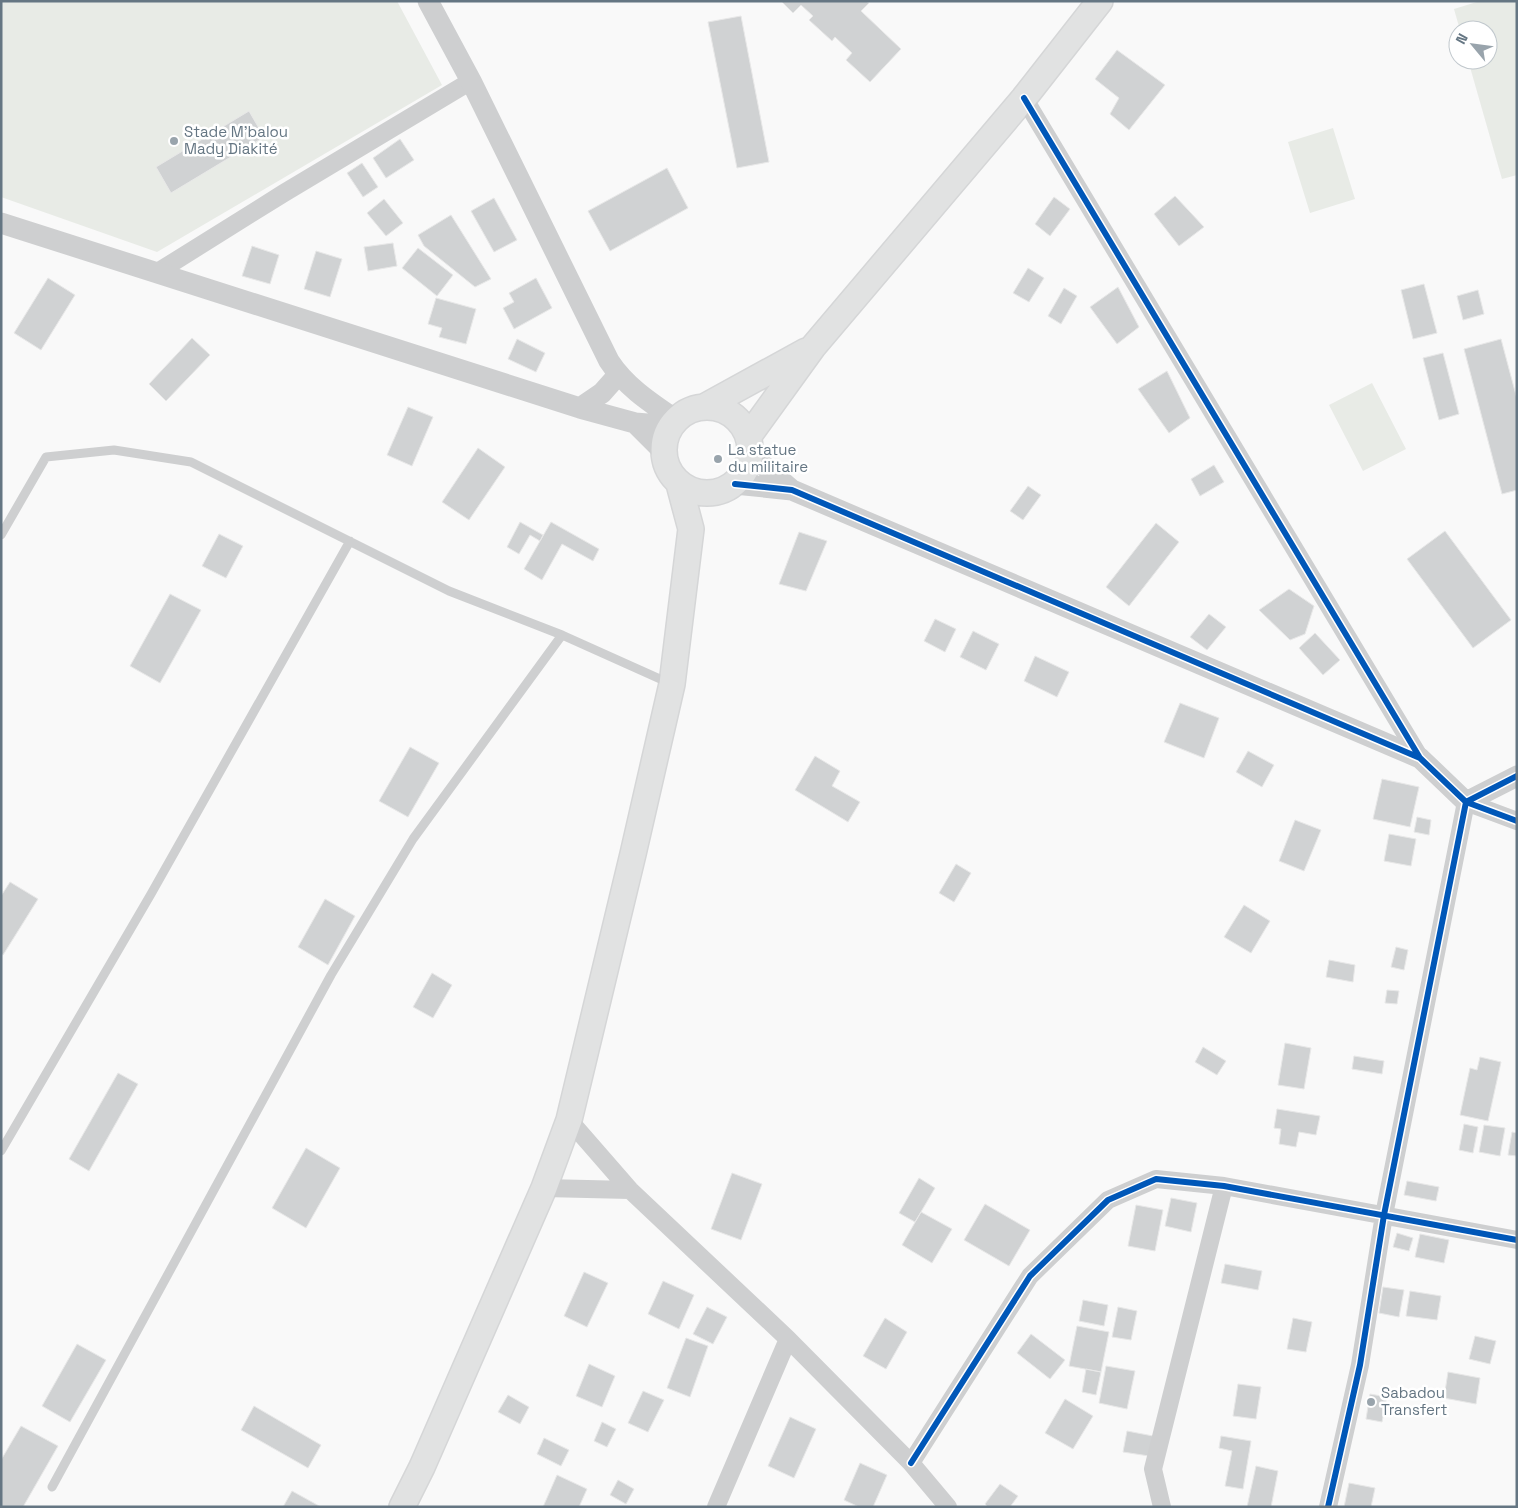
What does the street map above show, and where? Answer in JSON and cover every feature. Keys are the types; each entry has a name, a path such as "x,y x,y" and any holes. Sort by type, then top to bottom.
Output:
{"main road":[{"path":"749,446 813,347 1024,98 1100,1"},
{"path":"704,407 813,347"},
{"path":"691,529 746,470 749,446 742,424 732,414 718,408 704,407 694,409 674,423 666,438 664,452 666,464 671,475 679,484 691,491 706,494 728,488"},
{"path":"402,1507 426,1458 544,1188 568,1120 633,854 672,684 691,529 679,484"}],"street":[{"path":"428,1 471,81 609,361 618,375 674,423"},
{"path":"156,273 284,193 471,81"},
{"path":"1024,98 1420,758 1466,802 1517,821"},
{"path":"1,223 580,408 635,423 674,423"},
{"path":"580,408 602,393 618,375"},
{"path":"635,423 664,452"},
{"path":"749,446 792,490"},
{"path":"728,488 792,490 1420,758"},
{"path":"1466,802 1517,776"},
{"path":"1328,1507 1360,1365 1384,1215 1466,802"},
{"path":"568,1120 630,1190 788,1339 911,1462 948,1507"},
{"path":"911,1462 1030,1276 1108,1200 1156,1179 1224,1186 1517,1240"},
{"path":"1162,1507 1153,1469 1224,1186"},
{"path":"544,1188 630,1190"},
{"path":"716,1507 788,1339"}],"lane":[{"path":"1,535 46,457 114,450 191,462 449,591 562,635 672,684"},
{"path":"1,1151 151,894 350,541"},
{"path":"52,1487 331,974 413,839 562,635"}],"shaded area":[{"name":"Stade M'balou Mady Diakité","path":"1,1 397,1 442,85 157,252 1,197"},
{"path":"1480,1 1517,1 1517,175 1502,179 1471,70 1498,70 1498,20 1457,20 1454,9"},
{"path":"1333,128 1355,199 1310,213 1288,142"},
{"path":"1372,383 1406,449 1363,471 1329,405"}],"building":[{"path":"781,1 866,1 869,3 861,11 901,49 870,82 846,60 852,53 835,37 832,41 809,20 813,16 801,5 793,13"},
{"path":"741,16 769,162 737,168 708,22"},
{"path":"1117,50 1165,85 1129,130 1110,114 1119,98 1095,79"},
{"path":"249,111 264,137 171,193 156,167"},
{"path":"400,139 414,160 386,178 373,158"},
{"path":"362,163 378,187 363,197 347,173"},
{"path":"667,168 688,208 610,251 588,211"},
{"path":"1175,196 1204,227 1179,246 1154,214"},
{"path":"1054,197 1070,209 1050,236 1035,224"},
{"path":"494,198 517,240 494,252 471,211"},
{"path":"384,199 403,223 386,236 367,213"},
{"path":"451,215 491,279 475,287 424,246 418,235"},
{"path":"393,243 397,266 368,271 364,247"},
{"path":"252,246 279,255 270,284 242,276"},
{"path":"418,248 453,275 437,296 402,268"},
{"path":"316,251 342,259 330,297 304,289"},
{"path":"1028,268 1044,278 1029,302 1013,293"},
{"path":"48,278 75,295 41,350 14,333"},
{"path":"536,278 552,308 514,329 503,308 514,302 509,293"},
{"path":"1424,284 1437,333 1413,339 1401,290"},
{"path":"1118,287 1139,327 1117,344 1090,307"},
{"path":"1064,288 1077,296 1061,324 1048,316"},
{"path":"1478,290 1484,314 1463,320 1457,296"},
{"path":"436,298 476,309 466,344 439,337 442,328 428,324"},
{"path":"192,338 210,355 166,401 149,384"},
{"path":"517,339 545,353 536,372 508,359"},
{"path":"1501,339 1517,399 1517,490 1502,494 1464,349"},
{"path":"1443,353 1459,414 1439,420 1423,358"},
{"path":"1167,371 1190,418 1169,433 1138,389"},
{"path":"408,407 433,417 412,466 387,455"},
{"path":"478,448 505,467 469,520 442,502"},
{"path":"1214,465 1224,482 1200,496 1191,479"},
{"path":"1028,486 1041,495 1023,520 1010,511"},
{"path":"520,522 543,535 540,541 530,535 519,554 507,547"},
{"path":"551,522 599,549 593,561 562,544 542,580 524,569"},
{"path":"1156,523 1179,542 1129,606 1106,587"},
{"path":"1445,531 1511,620 1473,648 1407,559"},
{"path":"799,532 827,541 806,591 779,584"},
{"path":"219,534 243,546 226,578 202,566"},
{"path":"1289,589 1314,606 1305,634 1290,640 1259,610"},
{"path":"170,594 201,610 160,683 130,666"},
{"path":"1209,614 1226,627 1207,650 1190,637"},
{"path":"935,619 956,629 945,652 924,641"},
{"path":"973,631 999,644 986,670 960,657"},
{"path":"1315,633 1340,660 1323,675 1299,648"},
{"path":"1035,656 1069,672 1057,697 1024,681"},
{"path":"1180,703 1219,718 1204,758 1164,742"},
{"path":"410,747 439,763 408,817 379,801"},
{"path":"1248,751 1274,765 1262,787 1236,772"},
{"path":"815,756 840,771 832,786 860,802 848,822 795,790"},
{"path":"1382,779 1419,787 1410,827 1373,819"},
{"path":"1417,817 1431,820 1429,835 1414,832"},
{"path":"1295,820 1321,830 1304,871 1279,861"},
{"path":"1389,834 1416,839 1411,866 1384,861"},
{"path":"956,864 971,873 954,902 939,893"},
{"path":"10,882 38,899 3,955 1,954 1,896"},
{"path":"325,899 355,916 328,965 298,947"},
{"path":"1244,905 1270,921 1251,953 1224,937"},
{"path":"1396,947 1408,950 1404,970 1391,967"},
{"path":"1329,960 1355,965 1353,982 1326,977"},
{"path":"432,973 452,985 433,1018 413,1007"},
{"path":"1387,990 1399,991 1397,1004 1385,1003"},
{"path":"1285,1043 1311,1048 1304,1089 1278,1085"},
{"path":"1203,1047 1226,1061 1217,1075 1195,1062"},
{"path":"1354,1056 1384,1061 1382,1074 1352,1069"},
{"path":"1480,1057 1501,1062 1488,1121 1460,1115 1470,1068 1477,1070"},
{"path":"118,1073 138,1084 89,1171 69,1159"},
{"path":"1277,1109 1320,1116 1316,1135 1299,1132 1296,1147 1279,1144 1281,1129 1274,1128"},
{"path":"1464,1124 1478,1127 1473,1153 1459,1150"},
{"path":"1484,1125 1505,1128 1500,1156 1479,1152"},
{"path":"1512,1132 1517,1133 1517,1156 1508,1155"},
{"path":"306,1148 340,1168 306,1228 272,1208"},
{"path":"732,1173 762,1184 741,1240 711,1229"},
{"path":"919,1178 935,1188 915,1222 899,1213"},
{"path":"1407,1181 1439,1187 1436,1201 1404,1195"},
{"path":"1171,1198 1197,1203 1191,1232 1165,1226"},
{"path":"985,1204 1030,1230 1009,1266 964,1240"},
{"path":"1136,1205 1163,1210 1155,1251 1128,1246"},
{"path":"921,1212 952,1229 932,1263 902,1245"},
{"path":"1397,1233 1413,1238 1409,1251 1393,1247"},
{"path":"1420,1234 1449,1240 1444,1263 1415,1257"},
{"path":"1225,1264 1262,1271 1258,1290 1221,1283"},
{"path":"584,1272 608,1283 587,1327 564,1316"},
{"path":"663,1281 694,1295 679,1329 648,1314"},
{"path":"1383,1287 1404,1290 1399,1317 1379,1313"},
{"path":"1410,1291 1441,1296 1437,1320 1406,1316"},
{"path":"1083,1300 1108,1305 1104,1326 1079,1321"},
{"path":"707,1307 727,1317 713,1344 693,1334"},
{"path":"1118,1307 1137,1311 1131,1340 1112,1337"},
{"path":"885,1318 907,1332 886,1369 863,1356"},
{"path":"1293,1318 1312,1322 1306,1352 1287,1349"},
{"path":"1077,1326 1109,1332 1101,1372 1069,1366"},
{"path":"1031,1334 1065,1360 1050,1379 1017,1353"},
{"path":"1475,1336 1496,1341 1490,1364 1469,1359"},
{"path":"686,1338 708,1346 690,1397 667,1388"},
{"path":"77,1344 106,1360 70,1422 42,1406"},
{"path":"589,1364 615,1376 602,1407 576,1396"},
{"path":"1106,1366 1135,1371 1127,1409 1099,1403"},
{"path":"1086,1369 1101,1372 1096,1395 1082,1392"},
{"path":"1448,1372 1480,1378 1476,1404 1444,1398"},
{"path":"1238,1384 1261,1387 1256,1419 1233,1416"},
{"path":"643,1391 664,1400 648,1432 628,1423"},
{"path":"1370,1394 1387,1397 1382,1422 1366,1419"},
{"path":"508,1395 529,1407 520,1424 498,1412"},
{"path":"1065,1399 1093,1416 1073,1449 1045,1433"},
{"path":"254,1406 321,1445 308,1468 241,1430"},
{"path":"790,1417 816,1429 794,1478 768,1466"},
{"path":"602,1422 616,1429 607,1447 594,1441"},
{"path":"21,1426 58,1446 23,1507 1,1507 1,1460"},
{"path":"1127,1431 1153,1436 1149,1456 1123,1452"},
{"path":"1221,1436 1251,1441 1243,1489 1225,1486 1232,1451 1219,1448"},
{"path":"544,1438 569,1450 561,1466 537,1454"},
{"path":"860,1463 887,1475 873,1507 859,1507 844,1500"},
{"path":"1256,1466 1278,1471 1271,1507 1247,1507"},
{"path":"557,1475 587,1489 579,1507 543,1507"},
{"path":"618,1480 634,1489 626,1504 610,1495"},
{"path":"1349,1483 1375,1488 1371,1507 1344,1507"},
{"path":"1000,1484 1018,1496 1010,1507 988,1507 985,1504"},
{"path":"292,1491 321,1507 283,1507"}],"cycle path":[{"path":"1024,98 1420,758"},
{"path":"735,484 792,490 1420,758 1466,802 1517,776"},
{"path":"1328,1507 1360,1365 1384,1215 1466,802 1517,821"},
{"path":"911,1463 1030,1276 1108,1200 1156,1179 1224,1186 1517,1240"}],"place":[{"name":"Stade M'balou Mady Diakité","path":"174,141"},
{"name":"La statue du militaire","path":"718,459"},
{"name":"Sabadou Transfert","path":"1371,1402"}]}
